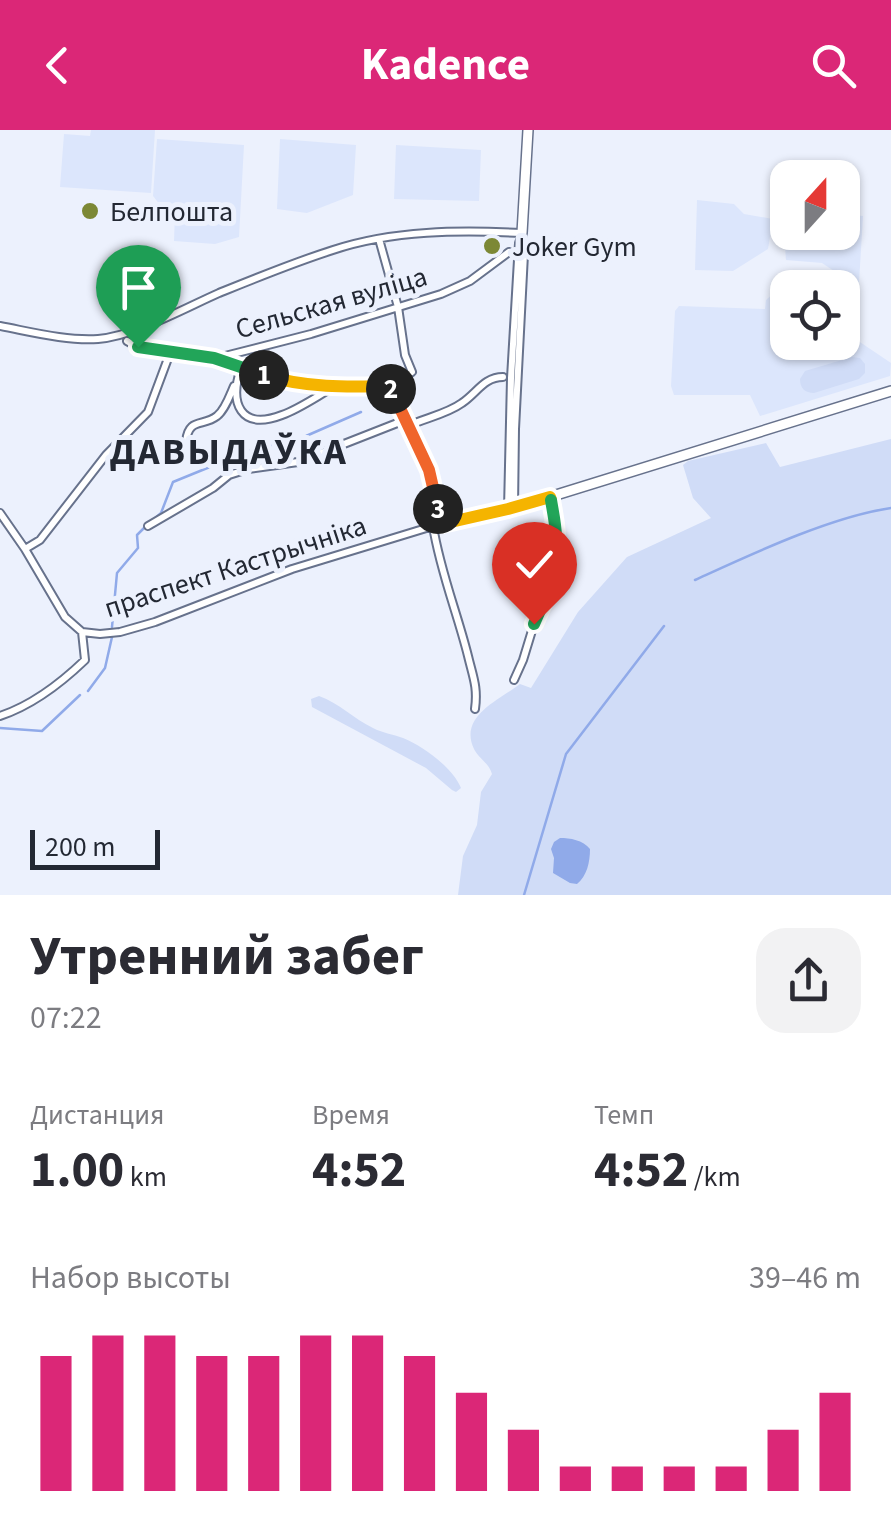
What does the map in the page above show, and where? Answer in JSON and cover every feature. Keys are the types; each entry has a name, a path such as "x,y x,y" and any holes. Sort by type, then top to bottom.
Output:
{"main road":[{"path":"522,233 528,130"},
{"path":"511,508 891,391"}],"street":[{"path":"0,326 58,336 104,338 168,317 333,250 437,233 522,233 511,508"},
{"path":"128,341 138,347 214,358 284,382 333,387 389,386 412,372 379,240"},
{"name":"Сельская вуліца","path":"214,358 311,334 441,294 463,284 508,252"},
{"path":"25,549 40,540 106,454 148,412 170,353"},
{"path":"186,441 194,426 217,416 241,368"},
{"path":"148,526 229,476 248,469 298,462 454,408 494,377 503,377"},
{"path":"235,385 241,414 254,419 285,414 333,387"},
{"path":"389,386 429,470 438,560 477,683 475,709"},
{"path":"514,680 552,583 550,562 556,550 556,526 550,497"},
{"name":"праспект Кастрычніка","path":"0,513 64,617 82,632 100,634 155,622 292,569 437,525 511,508"},
{"path":"0,716 22,709 86,660 82,632"}],"shaded area":[{"path":"91,130 155,130 151,193 60,187 64,134 90,136"},
{"path":"157,139 244,145 239,237 215,244 174,241 175,213 164,210 153,196"},
{"path":"280,139 356,145 353,195 307,213 277,209"},
{"path":"396,145 481,150 479,201 394,199"},
{"path":"697,200 734,204 744,214 770,218 768,249 733,271 695,270"},
{"path":"860,216 863,216 860,270 832,270 822,263 786,260 785,250 860,250"},
{"path":"770,296 770,360 860,360 860,342 891,363 890,376 760,416 750,395 674,395 671,386 675,311 679,306 765,309"},
{"path":"860,358 865,364 865,373 859,379 814,393 802,387 800,379 805,371 842,360"},
{"path":"891,439 891,895 458,895 463,856 477,825 481,792 492,774 474,749 472,727 484,710 520,684 531,688 578,612 627,557 711,518 693,498 683,465 766,443 780,467"},
{"path":"319,696 373,728 419,746 444,766 461,788 452,790 426,768 312,707 311,699"}],"water":[{"path":"560,838 572,839 590,849 587,868 577,884 553,873 551,849"}],"waterway":[{"path":"154,519 161,513 173,482 249,451 306,436 361,412"},
{"path":"695,580 817,528 891,508"},
{"path":"112,627 117,573 138,548 137,535 144,528"},
{"path":"524,895 566,754 664,626"},
{"path":"88,691 105,668 112,637"},
{"path":"0,728 42,731 80,695"}],"place":[{"name":"Белпошта","path":"90,211"},
{"name":"Joker Gym","path":"492,246"}],"district":[{"name":"ДАВЫДАЎКА","path":"229,451"}],"route":[{"path":"138,347 214,358 284,382 333,387 389,386 429,470 442,524 550,497 556,526 556,550 550,562 552,583 534,624"}]}
